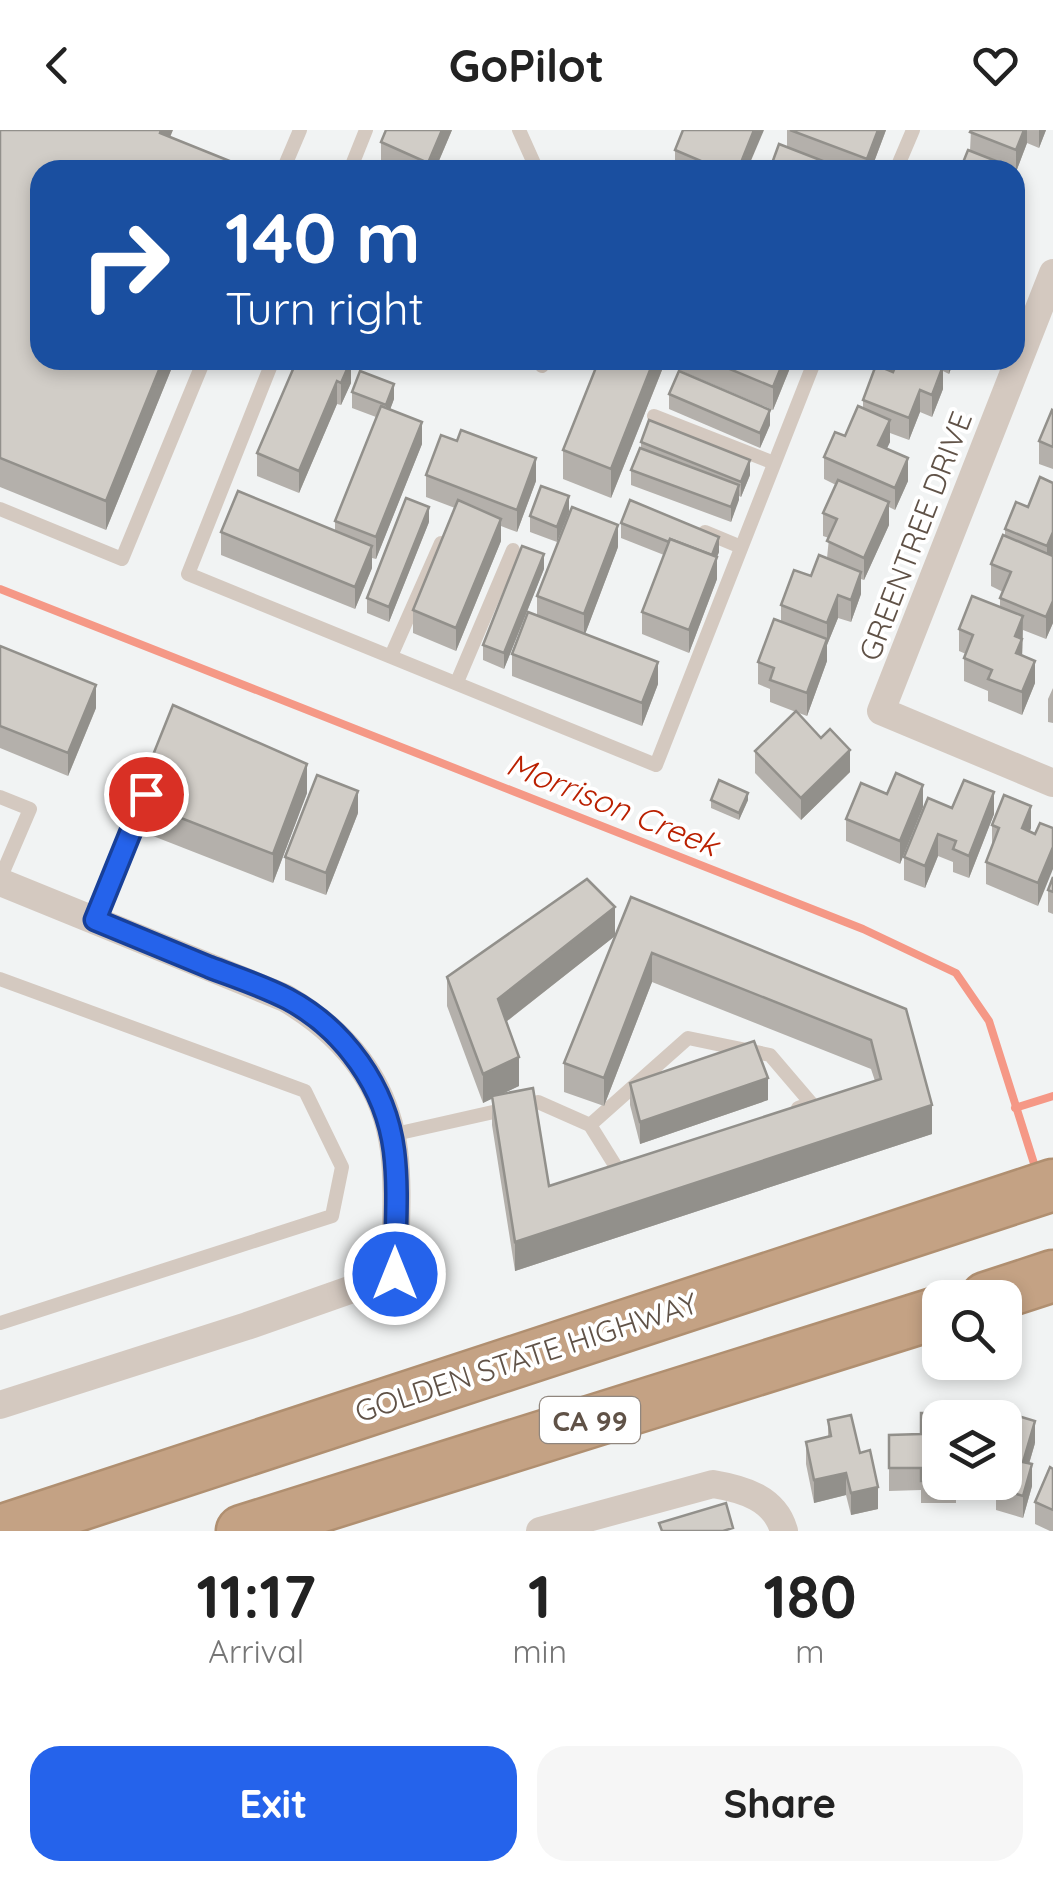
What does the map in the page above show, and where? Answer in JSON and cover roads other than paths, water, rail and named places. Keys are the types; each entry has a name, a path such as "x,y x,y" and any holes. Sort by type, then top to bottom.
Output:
{"highway":[{"name":"GOLDEN STATE HIGHWAY","path":"0,1531 1053,1185"},
{"name":"CA 99","path":"242,1531 922,1318"},
{"path":"0,1500 310,1428"}],"street":[{"name":"GREENTREE DRIVE","path":"1025,344 1053,273"},
{"name":"GREENTREE DRIVE","path":"1015,370 881,711 1053,783"},
{"path":"0,880 286,998 310,1012 331,1029 366,1072 379,1096 391,1135 396,1178 395,1274 248,1326 0,1405"},
{"path":"540,1531 713,1484 740,1488 765,1502 780,1519 784,1531"}],"lane":[{"path":"287,160 300,130"},
{"path":"354,160 366,130"},
{"path":"518,130 532,160"},
{"path":"900,160 913,130"},
{"path":"0,509 122,559 200,370"},
{"path":"270,370 188,574 656,764 811,370"},
{"path":"654,416 774,463"},
{"path":"692,526 742,546"},
{"path":"391,656 444,535"},
{"path":"457,682 513,550"},
{"path":"95,920 146,794"},
{"path":"0,797 30,809 0,880"},
{"path":"0,979 305,1091 342,1167 332,1216 0,1322"},
{"path":"590,1125 688,1038 770,1055 811,1104 776,1116"},
{"path":"391,1135 538,1102 590,1125 618,1170 636,1164"}],"waterway":[{"name":"Morrison Creek","path":"0,589 863,929 956,973 989,1021 1037,1173"},
{"path":"1015,1108 1053,1096"}]}
